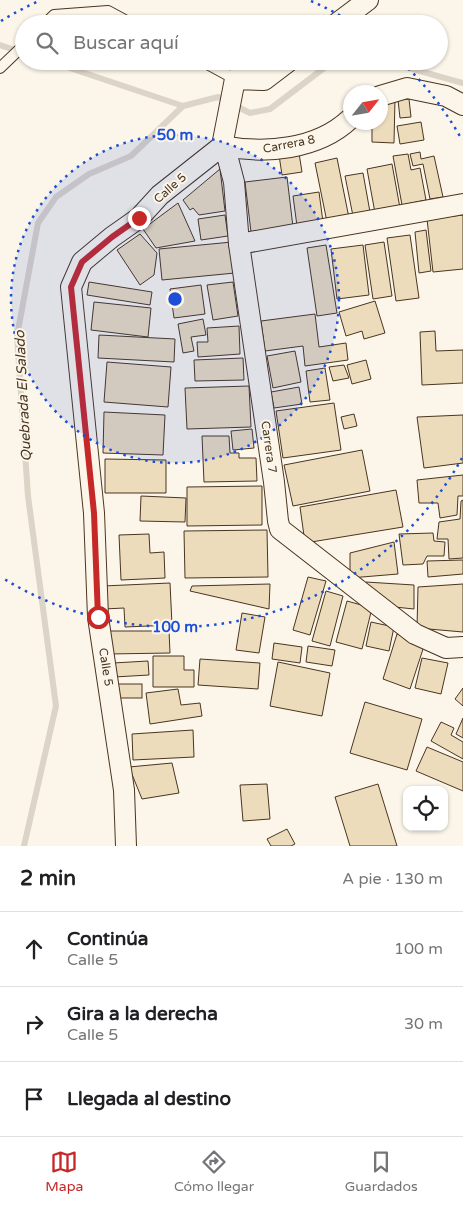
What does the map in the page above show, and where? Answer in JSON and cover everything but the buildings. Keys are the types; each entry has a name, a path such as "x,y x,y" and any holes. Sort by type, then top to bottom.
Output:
{"street":[{"path":"348,15 368,0"},
{"path":"222,146 235,83 264,80 277,70"},
{"path":"388,94 407,88 446,96 463,105"},
{"name":"Carrera 8","path":"222,146 238,149 268,150 309,142 338,130 343,125"},
{"name":"Carrera 7","path":"222,146 228,159 234,182 239,244 280,529 415,634 446,648 463,647"},
{"name":"Calle 5","path":"126,846 124,790 98,617 94,513 71,287 82,262 139,218 160,195 222,146"},
{"path":"239,244 463,204"}],"lane":[{"path":"54,15 108,11 115,15"},
{"path":"0,68 15,54"},
{"path":"216,70 235,83"}],"waterway":[{"path":"0,45 15,50"},
{"path":"76,70 183,106"},
{"name":"Quebrada El Salado","path":"24,846 56,706 28,496 17,336 38,223 56,197 89,174 131,156 183,106 218,97 250,113 270,109 321,70"},
{"name":"Quebrada El Salado","path":"416,70 463,83"}],"route":[{"path":"98,617 94,513 71,287 82,262 139,218"}]}
